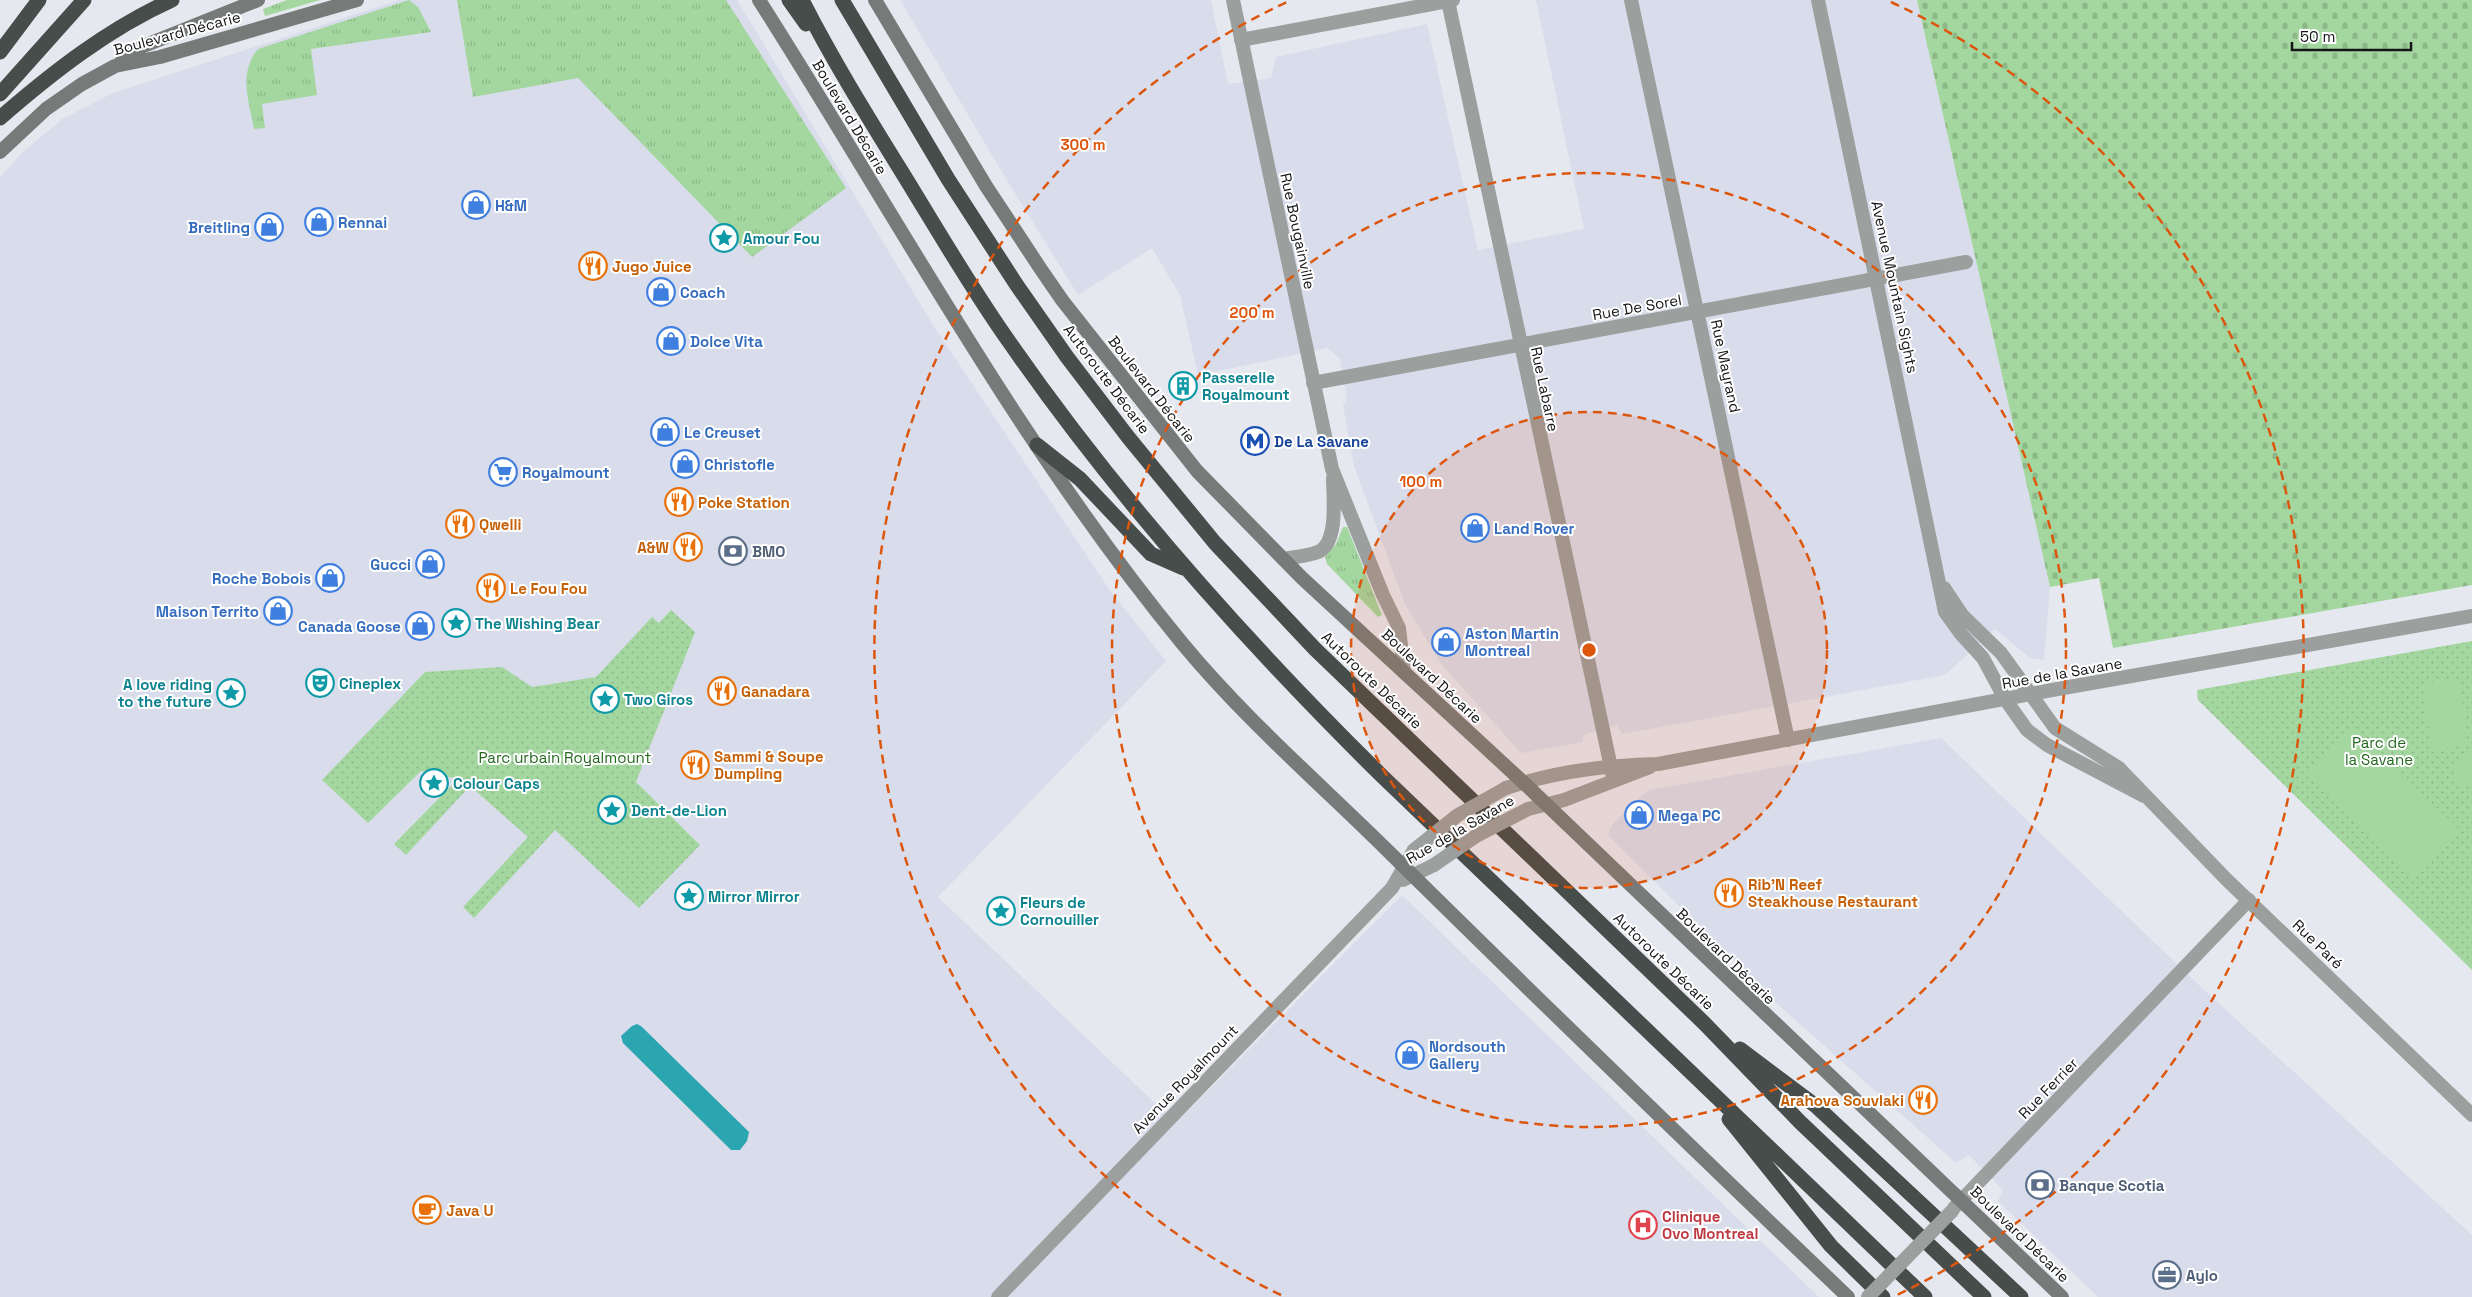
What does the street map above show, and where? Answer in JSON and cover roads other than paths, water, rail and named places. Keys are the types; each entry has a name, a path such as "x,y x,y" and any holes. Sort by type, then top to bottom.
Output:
{"highway":[{"path":"0,52 39,0"},
{"path":"0,94 84,0"},
{"path":"0,118 67,62 121,27 172,0"},
{"path":"788,0 831,57"},
{"path":"802,0 831,57 968,281 1010,343 1085,444 1186,569 1333,728 1925,1297"},
{"name":"Autoroute Décarie","path":"842,0 953,186 1016,284 1067,357 1176,497 1252,583 1315,649 1704,1023 1800,1122 1984,1297"},
{"path":"1037,445 1080,479 1151,554 1186,569"},
{"path":"1704,1023 1816,1106 2021,1297"},
{"path":"1693,1073 1831,1246 1883,1297"}],"main road":[{"path":"115,66 141,47 258,0"},
{"name":"Boulevard Décarie","path":"0,152 46,109 82,84 115,66 160,57 356,0"},
{"name":"Boulevard Décarie","path":"759,0 910,247 1037,445 1117,560 1188,651 1269,735 1409,867 1848,1297"},
{"name":"Boulevard Décarie","path":"875,0 986,186 1062,300 1197,471 1283,559 1545,804 1956,1206 2062,1297"}],"street":[{"name":"Rue Bougainville","path":"1233,0 1332,469 1377,580 1399,628 1404,672"},
{"path":"1241,40 1450,0"},
{"name":"Rue Labarre","path":"1450,0 1519,345 1614,782"},
{"name":"Rue Mayrand","path":"1631,0 1788,740"},
{"name":"Avenue Mountain Sights","path":"1818,0 1940,580 1945,612 1961,634 1980,653 2006,699 2022,724 2033,736 2144,796"},
{"name":"Rue De Sorel","path":"1314,383 1966,262"},
{"name":"Rue Bougainville","path":"1283,559 1317,552 1326,544 1333,525 1332,469"},
{"name":"Avenue Mountain Sights","path":"1940,580 1957,608 2001,653 2029,695 2055,728 2119,768 2144,796"},
{"name":"Rue de la Savane","path":"1396,884 1409,867 1424,840 1458,815 1506,788 1610,764 1658,764 2006,699 2472,616"},
{"name":"Rue de la Savane","path":"1409,867 1426,870 1476,836 1528,809 1614,782 1658,764"},
{"name":"Rue Paré","path":"2144,796 2472,1115"},
{"name":"Avenue Royalmount","path":"998,1297 1396,884"},
{"name":"Rue Ferrier","path":"1868,1297 2249,900"}],"water":[{"path":"637,1024 749,1132 747,1141 740,1150 731,1150 623,1043 621,1036"}],"place":[{"name":"H&M","path":"476,205"},
{"name":"Rennai","path":"319,222"},
{"name":"Breitling","path":"269,227"},
{"name":"Amour Fou","path":"724,238"},
{"name":"Jugo Juice","path":"593,266"},
{"name":"Coach","path":"661,292"},
{"name":"Dolce Vita","path":"671,341"},
{"name":"Passerelle Royalmount","path":"1183,386"},
{"name":"Le Creuset","path":"665,432"},
{"name":"De La Savane","path":"1255,441"},
{"name":"Christofle","path":"685,464"},
{"name":"Royalmount","path":"503,472"},
{"name":"Poke Station","path":"679,502"},
{"name":"Qwelli","path":"460,524"},
{"name":"Land Rover","path":"1475,528"},
{"name":"A&W","path":"688,547"},
{"name":"BMO","path":"733,551"},
{"name":"Gucci","path":"430,564"},
{"name":"Roche Bobois","path":"330,578"},
{"name":"Le Fou Fou","path":"491,588"},
{"name":"Maison Territo","path":"278,611"},
{"name":"The Wishing Bear","path":"456,623"},
{"name":"Canada Goose","path":"420,626"},
{"name":"Aston Martin Montreal","path":"1446,642"},
{"name":"Cineplex","path":"320,683"},
{"name":"Ganadara","path":"722,691"},
{"name":"A love riding to the future","path":"231,693"},
{"name":"Two Giros","path":"605,699"},
{"name":"Sammi & Soupe Dumpling","path":"695,765"},
{"name":"Colour Caps","path":"434,783"},
{"name":"Dent-de-Lion","path":"612,810"},
{"name":"Mega PC","path":"1639,815"},
{"name":"Rib'N Reef Steakhouse Restaurant","path":"1729,893"},
{"name":"Mirror Mirror","path":"689,896"},
{"name":"Fleurs de Cornouiller","path":"1001,911"},
{"name":"Nordsouth Gallery","path":"1410,1055"},
{"name":"Arahova Souvlaki","path":"1923,1100"},
{"name":"Banque Scotia","path":"2040,1185"},
{"name":"Java U","path":"427,1210"},
{"name":"Clinique Ovo Montreal","path":"1643,1225"},
{"name":"Aylo","path":"2167,1275"}],"park label":[{"name":"Parc de la Savane","path":"2379,750"},
{"name":"Parc urbain Royalmount","path":"565,757"}]}
